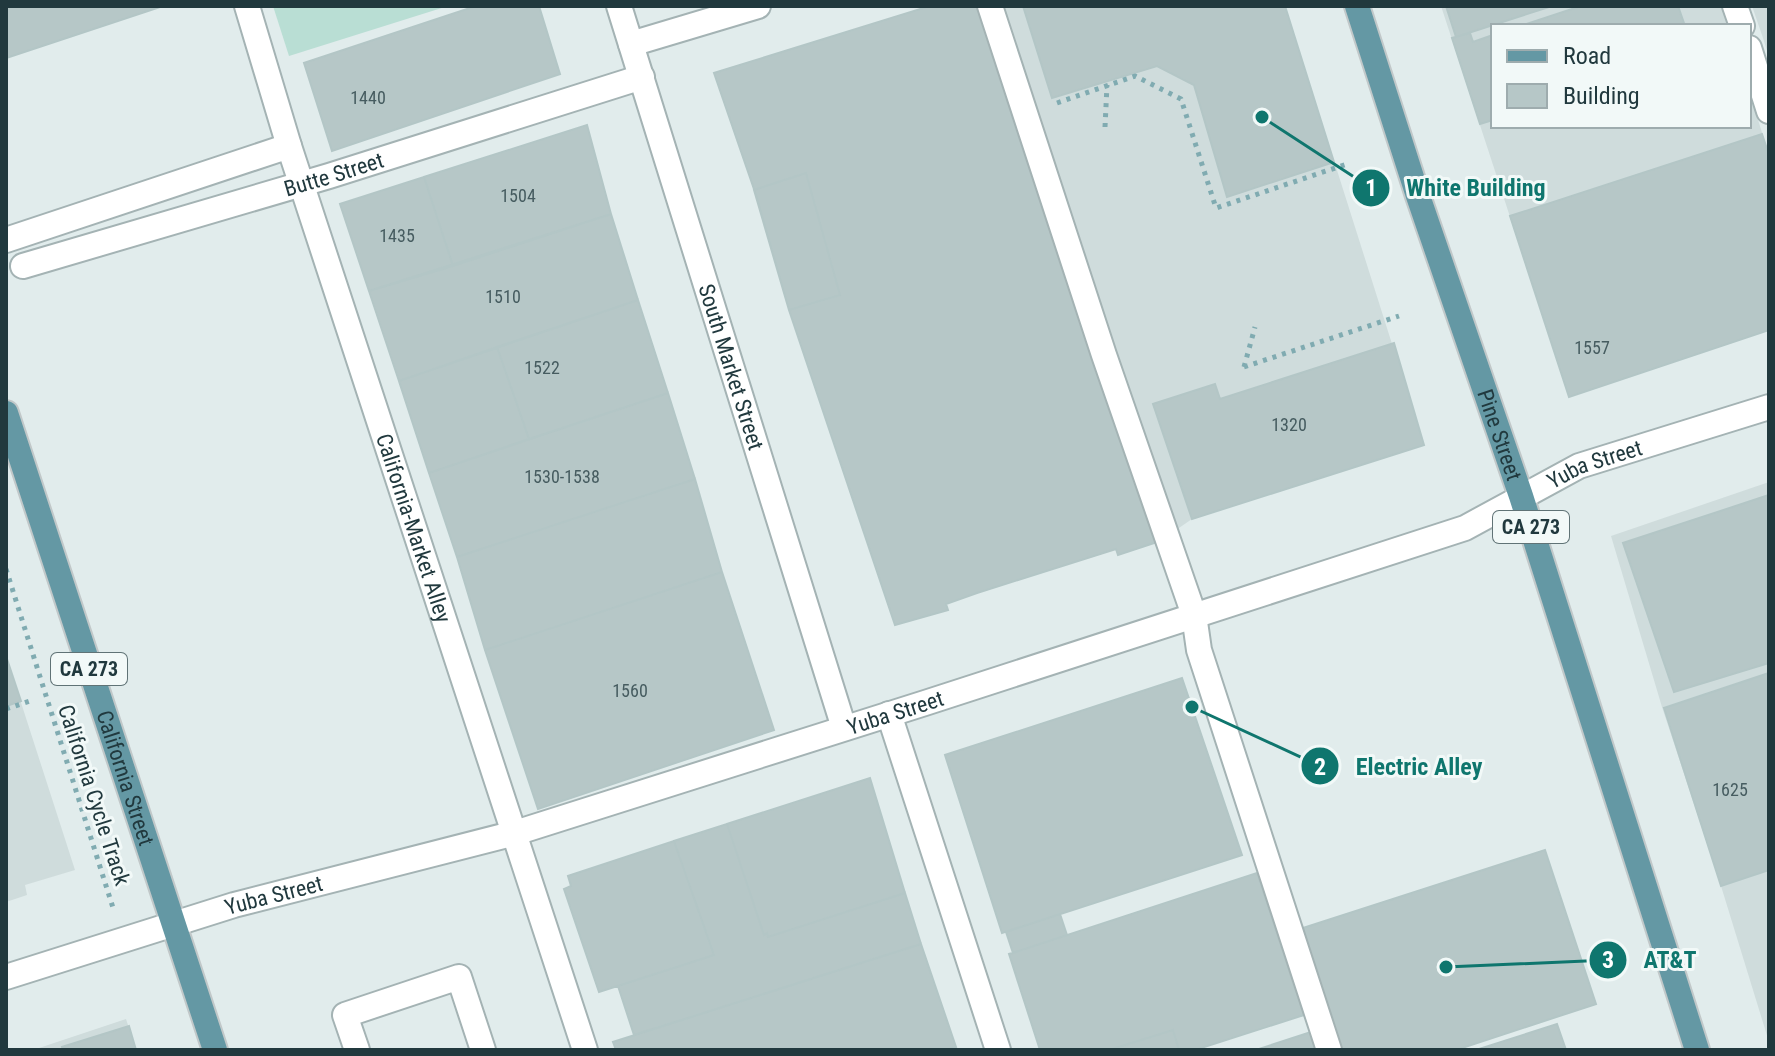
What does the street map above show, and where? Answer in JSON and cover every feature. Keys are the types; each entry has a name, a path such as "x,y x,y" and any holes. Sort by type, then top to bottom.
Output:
{"main road":[{"name":"Pine Street","path":"1357,6 1418,196 1521,496 1697,1050"},
{"name":"California Street","path":"6,413 215,1050"}],"street":[{"name":"California-Market Alley","path":"247,6 289,146 585,1050"},
{"name":"South Market Street","path":"619,6 844,728"},
{"path":"631,44 758,6"},
{"path":"990,6 1104,355 1194,615 1199,650 1329,1050"},
{"path":"1751,54 1769,111"},
{"name":"Butte Street","path":"23,266 302,184 642,77"},
{"path":"6,240 289,146"},
{"name":"Yuba Street","path":"6,977 234,905 515,833 1465,528 1579,466 1769,407"},
{"path":"889,714 998,1050"},
{"path":"357,1050 345,1015 459,977 483,1050"}],"path":[{"path":"1047,106 1135,76 1181,99 1216,208 1347,164"},
{"path":"1105,127 1107,85"},
{"path":"1255,327 1244,367 1399,316"},
{"name":"California Cycle Track","path":"6,569 123,939"},
{"path":"6,709 30,701"}],"shaded area":[{"path":"984,6 1285,6 1424,445 1192,519 1160,541"},
{"path":"1441,6 1721,6 1727,24 1491,24 1491,128 1751,128 1751,97 1769,155 1769,330 1569,397"},
{"path":"1752,6 1769,6 1769,57 1763,38"},
{"path":"1769,482 1769,1042 1611,536"},
{"path":"6,656 75,870 25,885 27,895 6,902"},
{"path":"126,1019 136,1050 33,1050"}],"green space":[{"path":"273,6 448,6 289,56"}],"building":[{"path":"6,6 163,6 6,58"},
{"path":"476,6 539,6 560,74 332,151 304,63"},
{"path":"930,6 984,6 1160,541 1118,555 1116,549 977,593 946,604 948,610 895,625 789,310 756,195 714,73"},
{"path":"1023,6 1285,6 1334,162 1227,197 1194,85 1157,66 1052,98"},
{"path":"1446,6 1552,6 1491,24 1456,37"},
{"path":"1581,6 1678,6 1684,24 1526,24"},
{"path":"1470,33 1473,42 1491,36 1491,121 1480,124 1452,38"},
{"path":"587,125 611,214 453,266 424,177"},
{"path":"1762,134 1769,155 1769,330 1569,397 1510,216"},
{"path":"806,173 840,295 789,310 754,190"},
{"path":"424,177 453,266 369,291 340,204"},
{"path":"611,214 638,300 399,381 369,291"},
{"path":"638,300 668,393 529,439 497,347"},
{"path":"1394,343 1424,445 1192,519 1153,404 1215,384 1220,399"},
{"path":"497,347 529,439 429,473 399,381"},
{"path":"668,393 695,479 457,557 429,473"},
{"path":"695,479 722,572 485,650 457,557"},
{"path":"1769,495 1769,663 1674,692 1623,543"},
{"path":"722,572 774,730 538,809 485,650"},
{"path":"6,656 21,701 6,706"},
{"path":"1769,673 1769,870 1721,886 1664,708"},
{"path":"1182,678 1242,855 1002,933 945,755"},
{"path":"870,778 905,893 768,937 767,933 764,935 727,824"},
{"path":"727,824 764,935 767,933 768,937 905,893 921,944 634,1035 618,986 714,955 674,841"},
{"path":"674,841 714,955 599,992 564,889 571,886 568,876"},
{"path":"1545,850 1596,1004 1456,1050 1335,1050 1297,930"},
{"path":"1257,873 1304,1015 1195,1050 1179,1050 1173,1030 1109,1050 1040,1050 1009,954"},
{"path":"1060,914 1067,935 1013,953 1006,932"},
{"path":"921,944 956,1047 945,1050 616,1050 613,1042"},
{"path":"1557,1024 1566,1050 1476,1050"},
{"path":"129,1026 136,1050 63,1050 62,1047"},
{"path":"1173,1030 1179,1050 1109,1050"},
{"path":"1314,1031 1321,1050 1256,1050"}],"place":[{"name":"White Building","path":"1262,117"},
{"name":"Electric Alley","path":"1192,707"},
{"name":"AT&T","path":"1446,967"}]}
